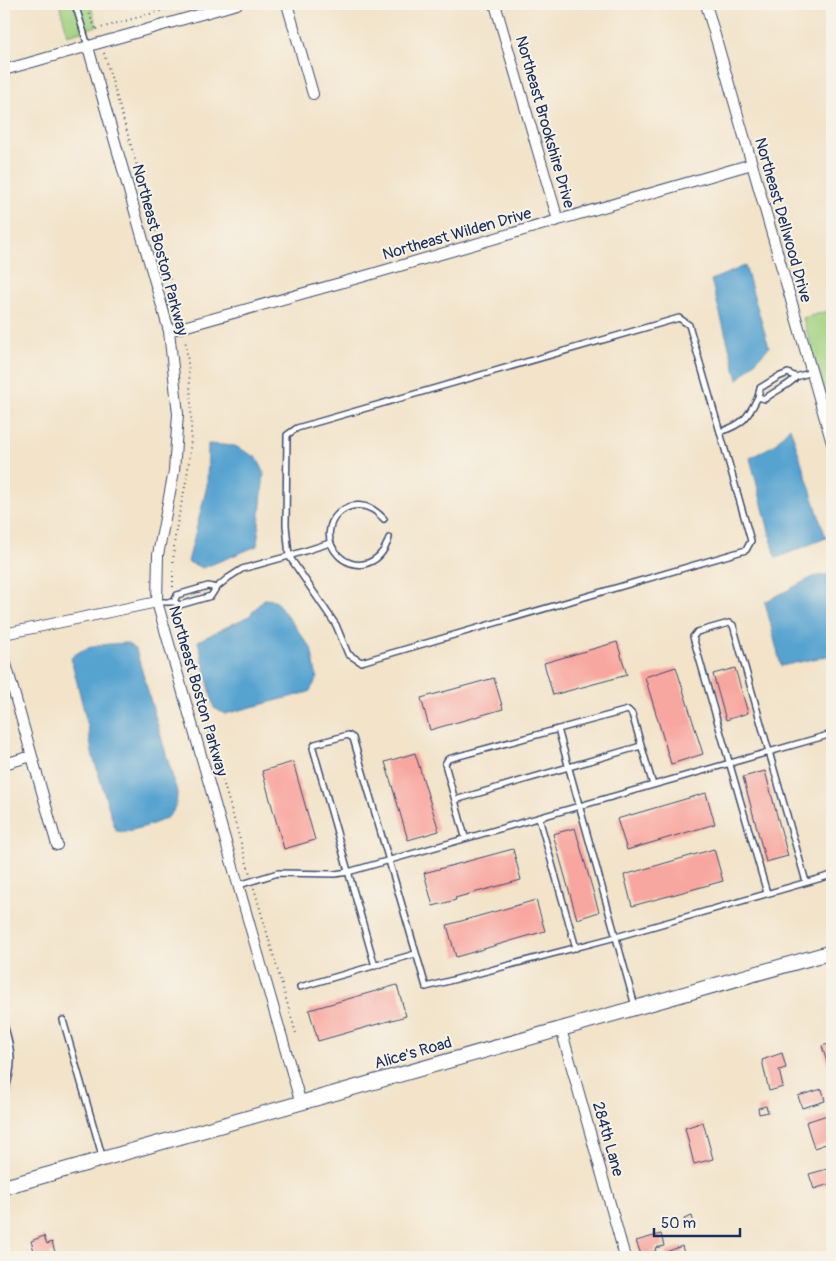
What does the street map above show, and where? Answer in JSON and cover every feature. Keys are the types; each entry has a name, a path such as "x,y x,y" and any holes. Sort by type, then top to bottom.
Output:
{"main road":[{"name":"Alice's Road","path":"4,1187 832,952"}],"street":[{"path":"4,70 237,4"},
{"path":"287,4 313,94"},
{"name":"Northeast Brookshire Drive","path":"495,4 558,220"},
{"name":"Northeast Dellwood Drive","path":"706,4 832,443"},
{"name":"Northeast Boston Parkway","path":"88,47 169,331 178,414 174,471 158,555 157,602 301,1104"},
{"name":"Northeast Wilden Drive","path":"169,331 752,164"},
{"path":"4,634 157,602"},
{"path":"4,657 57,845"},
{"path":"4,764 32,756"},
{"name":"284th Lane","path":"561,1030 625,1257"}],"lane":[{"path":"75,4 88,47"},
{"path":"679,318 689,325 720,432 751,541 746,550 361,662 348,654 336,626 289,556 286,525 287,435 297,428 679,318"},
{"path":"758,398 765,398 781,387 790,384 796,377 812,372"},
{"path":"720,432 740,424 748,418 758,398 760,388 788,373 796,377"},
{"path":"384,519 370,507 361,505 351,506 336,516 331,524 329,533 330,543 342,559 351,564 362,564 371,562 380,556 386,548 389,538"},
{"path":"157,602 174,602 180,605 211,596 216,588 242,569 330,543"},
{"path":"174,602 177,595 208,586 216,588"},
{"path":"767,893 693,637 694,634 729,623 733,625 806,882"},
{"path":"465,837 445,764 446,761 558,729 628,710 632,714 653,785"},
{"path":"558,729 635,1008"},
{"path":"238,885 278,873 329,874 348,872 465,837 539,818 832,734"},
{"path":"375,966 313,748 315,744 348,735 353,738 426,988 616,937 832,875"},
{"path":"455,800 641,746"},
{"path":"539,818 576,948"},
{"path":"300,987 416,954"},
{"path":"64,1020 104,1159"},
{"path":"4,1024 12,1054 12,1067 4,1095"}],"path":[{"path":"87,4 96,30 185,4"},
{"path":"101,43 183,328 192,397 192,423 188,468 175,536 173,560 174,602 183,645 297,1037"}],"green space":[{"path":"59,4 90,4 97,26 68,35"},
{"path":"832,310 832,419 803,318"}],"water":[{"path":"745,266 769,347 738,380 711,280"},
{"path":"790,427 826,538 776,558 750,458 774,445"},
{"path":"208,444 235,446 257,458 264,472 257,546 203,568 188,562 207,486"},
{"path":"830,574 832,581 832,655 781,666 765,602 813,577"},
{"path":"264,599 275,600 311,648 317,679 309,692 225,714 214,708 198,641 249,616"},
{"path":"127,643 136,650 177,795 174,810 166,818 148,826 123,832 117,831 115,828 92,753 88,727 71,658 90,647"}],"building":[{"path":"617,642 627,675 553,695 544,663"},
{"path":"676,667 703,754 671,764 645,677"},
{"path":"735,668 748,713 726,720 713,674"},
{"path":"494,678 503,709 430,730 421,698"},
{"path":"415,753 439,831 408,840 385,762"},
{"path":"293,762 315,840 284,849 262,771"},
{"path":"765,771 788,856 766,862 743,777"},
{"path":"706,793 715,824 627,850 617,819"},
{"path":"575,828 599,912 577,919 553,834"},
{"path":"513,849 521,880 433,906 424,873"},
{"path":"714,849 723,881 632,906 624,875"},
{"path":"536,900 545,931 456,957 447,925"},
{"path":"397,985 406,1016 318,1041 309,1010"},
{"path":"832,1043 832,1079 822,1046"},
{"path":"782,1053 786,1068 779,1070 783,1087 769,1091 762,1060"},
{"path":"822,1089 825,1101 802,1108 798,1096"},
{"path":"766,1106 768,1112 759,1114 758,1108"},
{"path":"827,1115 832,1132 832,1142 814,1148 806,1122"},
{"path":"703,1122 713,1159 694,1164 685,1128"},
{"path":"831,1168 832,1183 814,1189 809,1174"},
{"path":"692,1216 695,1227 687,1230 684,1219"},
{"path":"661,1234 664,1246 655,1248 656,1251 650,1252 652,1257 642,1257 636,1241"},
{"path":"44,1236 47,1244 52,1242 55,1252 49,1254 50,1257 36,1257 31,1241"},
{"path":"682,1246 685,1257 667,1257 666,1252"}]}
